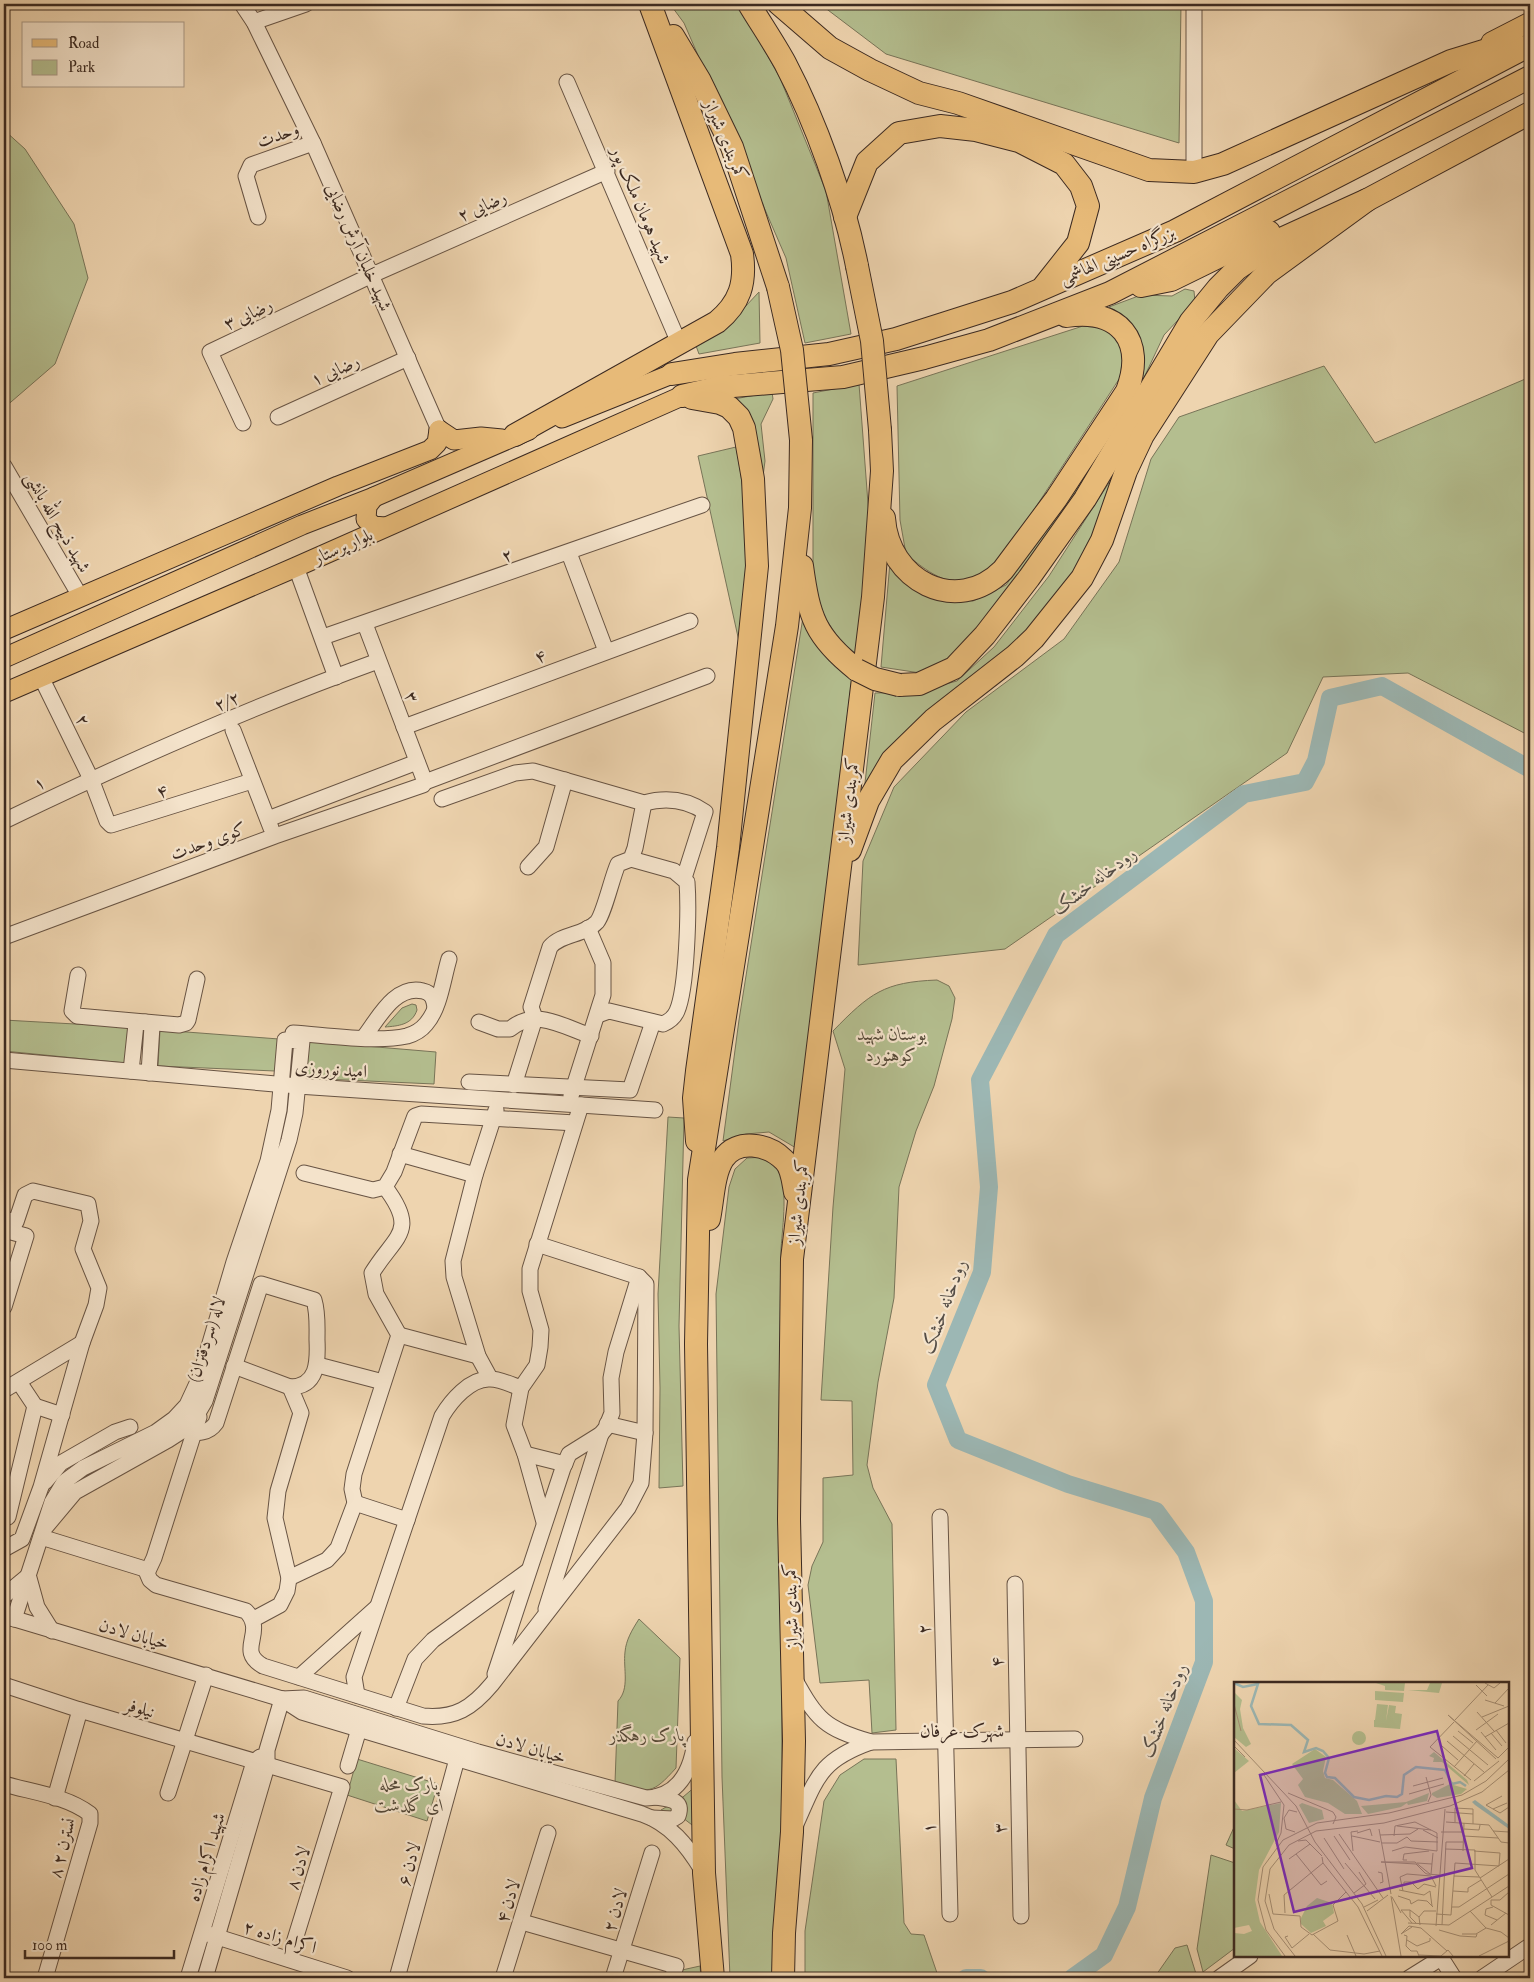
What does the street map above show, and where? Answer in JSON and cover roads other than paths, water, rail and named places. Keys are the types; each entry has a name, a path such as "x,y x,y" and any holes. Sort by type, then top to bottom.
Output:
{"highway":[{"name":"کمربندی شیراز","path":"651,4 700,81 732,147 778,286 793,357 801,440 800,508"},
{"path":"511,437 717,322 728,313 742,291 744,266 742,254 651,4"},
{"path":"749,4 785,64 801,100 845,217"},
{"path":"778,4 830,48 870,70 919,93 958,103 1149,170 1194,172 1223,164 1451,61 1530,36"},
{"name":"بزرگراه حسینی الهاشمی","path":"672,374 735,364 829,354 896,339 1012,302 1176,231 1530,45"},
{"name":"بزرگراه حسینی الهاشمی","path":"682,396 721,388 843,376 960,349 1042,320 1110,293 1530,77"},
{"path":"1110,293 1171,280 1479,131 1530,111"},
{"path":"800,508 802,565 808,605 813,620 832,648 857,670 875,679 899,685 919,684 954,668 991,628 1085,499 1191,321 1237,268 1279,240 1368,200 1530,111"},
{"path":"845,217 867,162 899,134 940,126 976,130 1020,141 1064,164 1081,186 1088,206 1078,243 1044,287"},
{"path":"837,889 868,801 892,760 933,720 1015,656 1034,638 1082,578 1102,540 1126,471 1143,436 1208,334 1267,273 1368,200"},
{"name":"کمربندی شیراز","path":"783,1978 784,1933 792,1832 793,1676 789,1519 789,1314 796,1208 869,635 882,471 872,341 845,217"},
{"path":"882,471 887,533 894,552 912,576 937,589 952,592 967,591 994,579 1056,499 1127,391 1133,374 1134,355 1128,338 1120,328 1104,318 1087,315 1042,320"},
{"path":"682,396 720,403 730,407 739,417 749,450 756,520 756,575 728,848 708,975 694,1098 699,1180 697,1290 704,1872 713,1978"},
{"path":"699,1180 775,711 800,508"},
{"path":"697,1290 718,1170 724,1158 737,1146 758,1146 785,1160 793,1176 796,1208"}],"main road":[{"path":"1451,61 1530,22"},
{"name":"بلوار پرستار","path":"4,658 511,437 672,374"},
{"name":"بلوار پرستار","path":"4,693 296,567 682,396"},
{"path":"4,630 329,490 430,450 437,443 439,430 454,440 481,437 511,437"},
{"path":"374,497 367,506 366,518 373,526 385,528"},
{"path":"340,511 356,520 355,540"},
{"path":"106,585 139,598 150,568"}],"street":[{"name":"شهید خلبان آرش رضایی","path":"242,4 254,22 314,143 439,430"},
{"path":"254,22 306,4"},
{"path":"1194,4 1194,172"},
{"name":"شهید هومان ملک پور","path":"567,82 679,343"},
{"name":"وحدت","path":"258,217 246,176 251,164 314,143"},
{"name":"رضایی ۲","path":"372,275 607,172"},
{"name":"رضایی ۳","path":"243,423 210,352 372,275"},
{"name":"رضایی ۱","path":"278,416 408,358"},
{"name":"شهید ذبیح الله بانشی","path":"4,466 80,596"},
{"name":"۲","path":"323,637 366,624 702,505"},
{"path":"568,553 606,651"},
{"path":"296,567 336,677"},
{"name":"۴","path":"404,727 690,621"},
{"name":"۳","path":"366,624 378,662 425,782"},
{"name":"۲/۲","path":"91,779 336,677 378,662"},
{"name":"کوی وحدت","path":"4,936 274,836 423,785 425,782 708,676"},
{"name":"۲","path":"41,677 91,779 107,821 111,825"},
{"path":"233,730 274,836"},
{"name":"کوی وحدت","path":"268,819 417,762"},
{"path":"442,799 515,773 533,771 644,803 671,800 686,802 705,812 684,878"},
{"name":"۱","path":"4,821 91,779"},
{"path":"528,867 546,846 565,780"},
{"name":"۴","path":"111,825 252,781"},
{"path":"631,859 644,803"},
{"path":"514,1085 535,1018 531,1007 550,947 555,940 588,928 598,922 618,864 631,859 674,871 687,882 688,898 682,994 672,1020 664,1024 609,1011 598,1015"},
{"path":"544,1522 525,1454 514,1425 521,1388 537,1365 540,1347 541,1330 530,1291 530,1269 575,1123 573,1087 603,995 603,963 588,928"},
{"path":"292,1039 293,1034 364,1037 408,1036 422,1029 435,1008 449,959"},
{"path":"78,975 73,1014 179,1024 186,1023 197,979"},
{"path":"364,1037 382,1011 397,997 407,992 416,990 431,994 435,1008"},
{"path":"480,1022 498,1030 510,1030 520,1020 535,1018 591,1036"},
{"path":"130,1072 136,1024 144,1022 152,1026 149,1073"},
{"path":"469,1082 630,1090 653,1022"},
{"name":"لاله (سردفتران)","path":"42,1536 75,1492 168,1440 184,1427 205,1401 289,1140 298,1086 302,1041 285,1040 279,1110 268,1161 234,1262 200,1377 187,1405 184,1427 154,1558 148,1572"},
{"name":"امید نوروزی","path":"4,1060 298,1086 655,1110"},
{"path":"490,1378 478,1356 454,1277 453,1260 474,1175 499,1101"},
{"path":"385,1187 415,1116 421,1114 575,1123"},
{"path":"400,1154 474,1175"},
{"path":"304,1173 373,1190 385,1187"},
{"path":"289,1578 327,1560 338,1548 355,1503 352,1489 354,1474 398,1335 376,1294 372,1273 380,1260 396,1243 402,1227 397,1203 385,1187"},
{"path":"4,1219 16,1222 21,1202 25,1195 34,1191 88,1204 92,1221 83,1249 99,1288 96,1306 82,1344 41,1488 22,1539 4,1549"},
{"path":"4,1230 26,1236 4,1306"},
{"path":"35,1406 6,1518 22,1515 29,1518 42,1536 148,1572 150,1580 156,1585 246,1611 254,1619 255,1630 250,1652 254,1661 423,1716 441,1718 457,1713 472,1705 492,1684 628,1508 641,1483 645,1433 646,1284 639,1277 537,1244"},
{"path":"234,1262 250,1266"},
{"path":"542,1620 604,1429 612,1414 610,1378 639,1277"},
{"path":"184,1427 209,1430 216,1423 261,1284 314,1300 317,1310 318,1365 310,1381 278,1491 274,1518 289,1578 287,1590 280,1605 254,1619"},
{"path":"398,1335 478,1356"},
{"path":"4,1390 82,1344"},
{"path":"318,1365 383,1382"},
{"path":"234,1366 290,1387 300,1386 310,1381"},
{"path":"357,1695 354,1677 442,1416 452,1400 468,1386 490,1378 521,1388"},
{"path":"19,1382 35,1406 62,1415"},
{"path":"290,1387 301,1414"},
{"path":"41,1488 61,1463 115,1432 130,1427"},
{"name":"لاله (سردفتران)","path":"9,1617 29,1575 52,1502 64,1482 83,1468 156,1432 184,1427"},
{"path":"492,1684 544,1522 569,1454 604,1429 645,1433"},
{"path":"115,1432 123,1448"},
{"path":"525,1454 565,1464"},
{"path":"355,1503 407,1520"},
{"name":"۲","path":"940,1517 946,1741"},
{"path":"396,1708 415,1659 433,1640 528,1571"},
{"path":"4,1596 29,1575"},
{"path":"29,1575 32,1594 37,1607 52,1631"},
{"name":"۴","path":"1015,1584 1017,1740"},
{"path":"299,1677 360,1625 378,1605"},
{"name":"خیابان لادن","path":"9,1617 206,1674 282,1699 302,1712 652,1818 673,1818 678,1816 680,1810 678,1803 674,1800 636,1796 575,1780 304,1698 282,1699"},
{"path":"168,1794 206,1674"},
{"path":"793,1676 809,1705 825,1723 842,1733 871,1742 1075,1739"},
{"name":"نیلوفر","path":"4,1685 80,1710 342,1787"},
{"path":"656,1798 677,1786 689,1769 701,1696"},
{"name":"شهید اکرام زاده","path":"188,1978 209,1935 260,1764 267,1750 282,1699"},
{"path":"55,1798 80,1710"},
{"path":"348,1766 358,1729"},
{"name":"۳","path":"1017,1740 1020,1916"},
{"name":"۱","path":"946,1741 950,1914"},
{"path":"792,1832 814,1784 825,1767 846,1751 871,1742"},
{"name":"۶ لادن","path":"397,1978 457,1759"},
{"name":"۸ نسترن ۲","path":"4,1784 55,1798 83,1809 90,1814 90,1823 45,1978"},
{"name":"۸ لادن","path":"289,1959 342,1787"},
{"name":"خیابان لادن","path":"652,1818 680,1838 704,1872"},
{"name":"۴ لادن","path":"503,1978 522,1922 548,1833"},
{"name":"۲ لادن","path":"613,1978 652,1853"},
{"path":"522,1922 622,1949 676,1966 672,1978"},
{"name":"شهید اکرام زاده","path":"205,1978 209,1935"},
{"name":"۲ اکرام زاده","path":"209,1935 347,1978"},
{"path":"1482,1978 1528,1947"},
{"path":"1225,1977 1249,1957"},
{"path":"1409,1978 1440,1957 1454,1978"}],"waterway":[{"name":"رودخانه خشک","path":"1072,1978 1104,1955 1127,1907 1153,1798 1204,1662 1204,1601 1186,1552 1156,1511 1068,1484 958,1440 936,1385 982,1272 989,1187 980,1080 1056,935 1244,794 1305,782 1316,761 1330,698 1382,686 1530,769"},
{"name":"رودخانه خشک","path":"966,1978 981,1978"}],"district":[{"name":"شهرک عرفان","path":"962,1730"}],"park label":[{"name":"بوستان شهید کوهنورد","path":"892,1044"},
{"name":"پارک رهگذر","path":"647,1735"},
{"name":"پارک محله ای گلدشت","path":"409,1794"}]}
